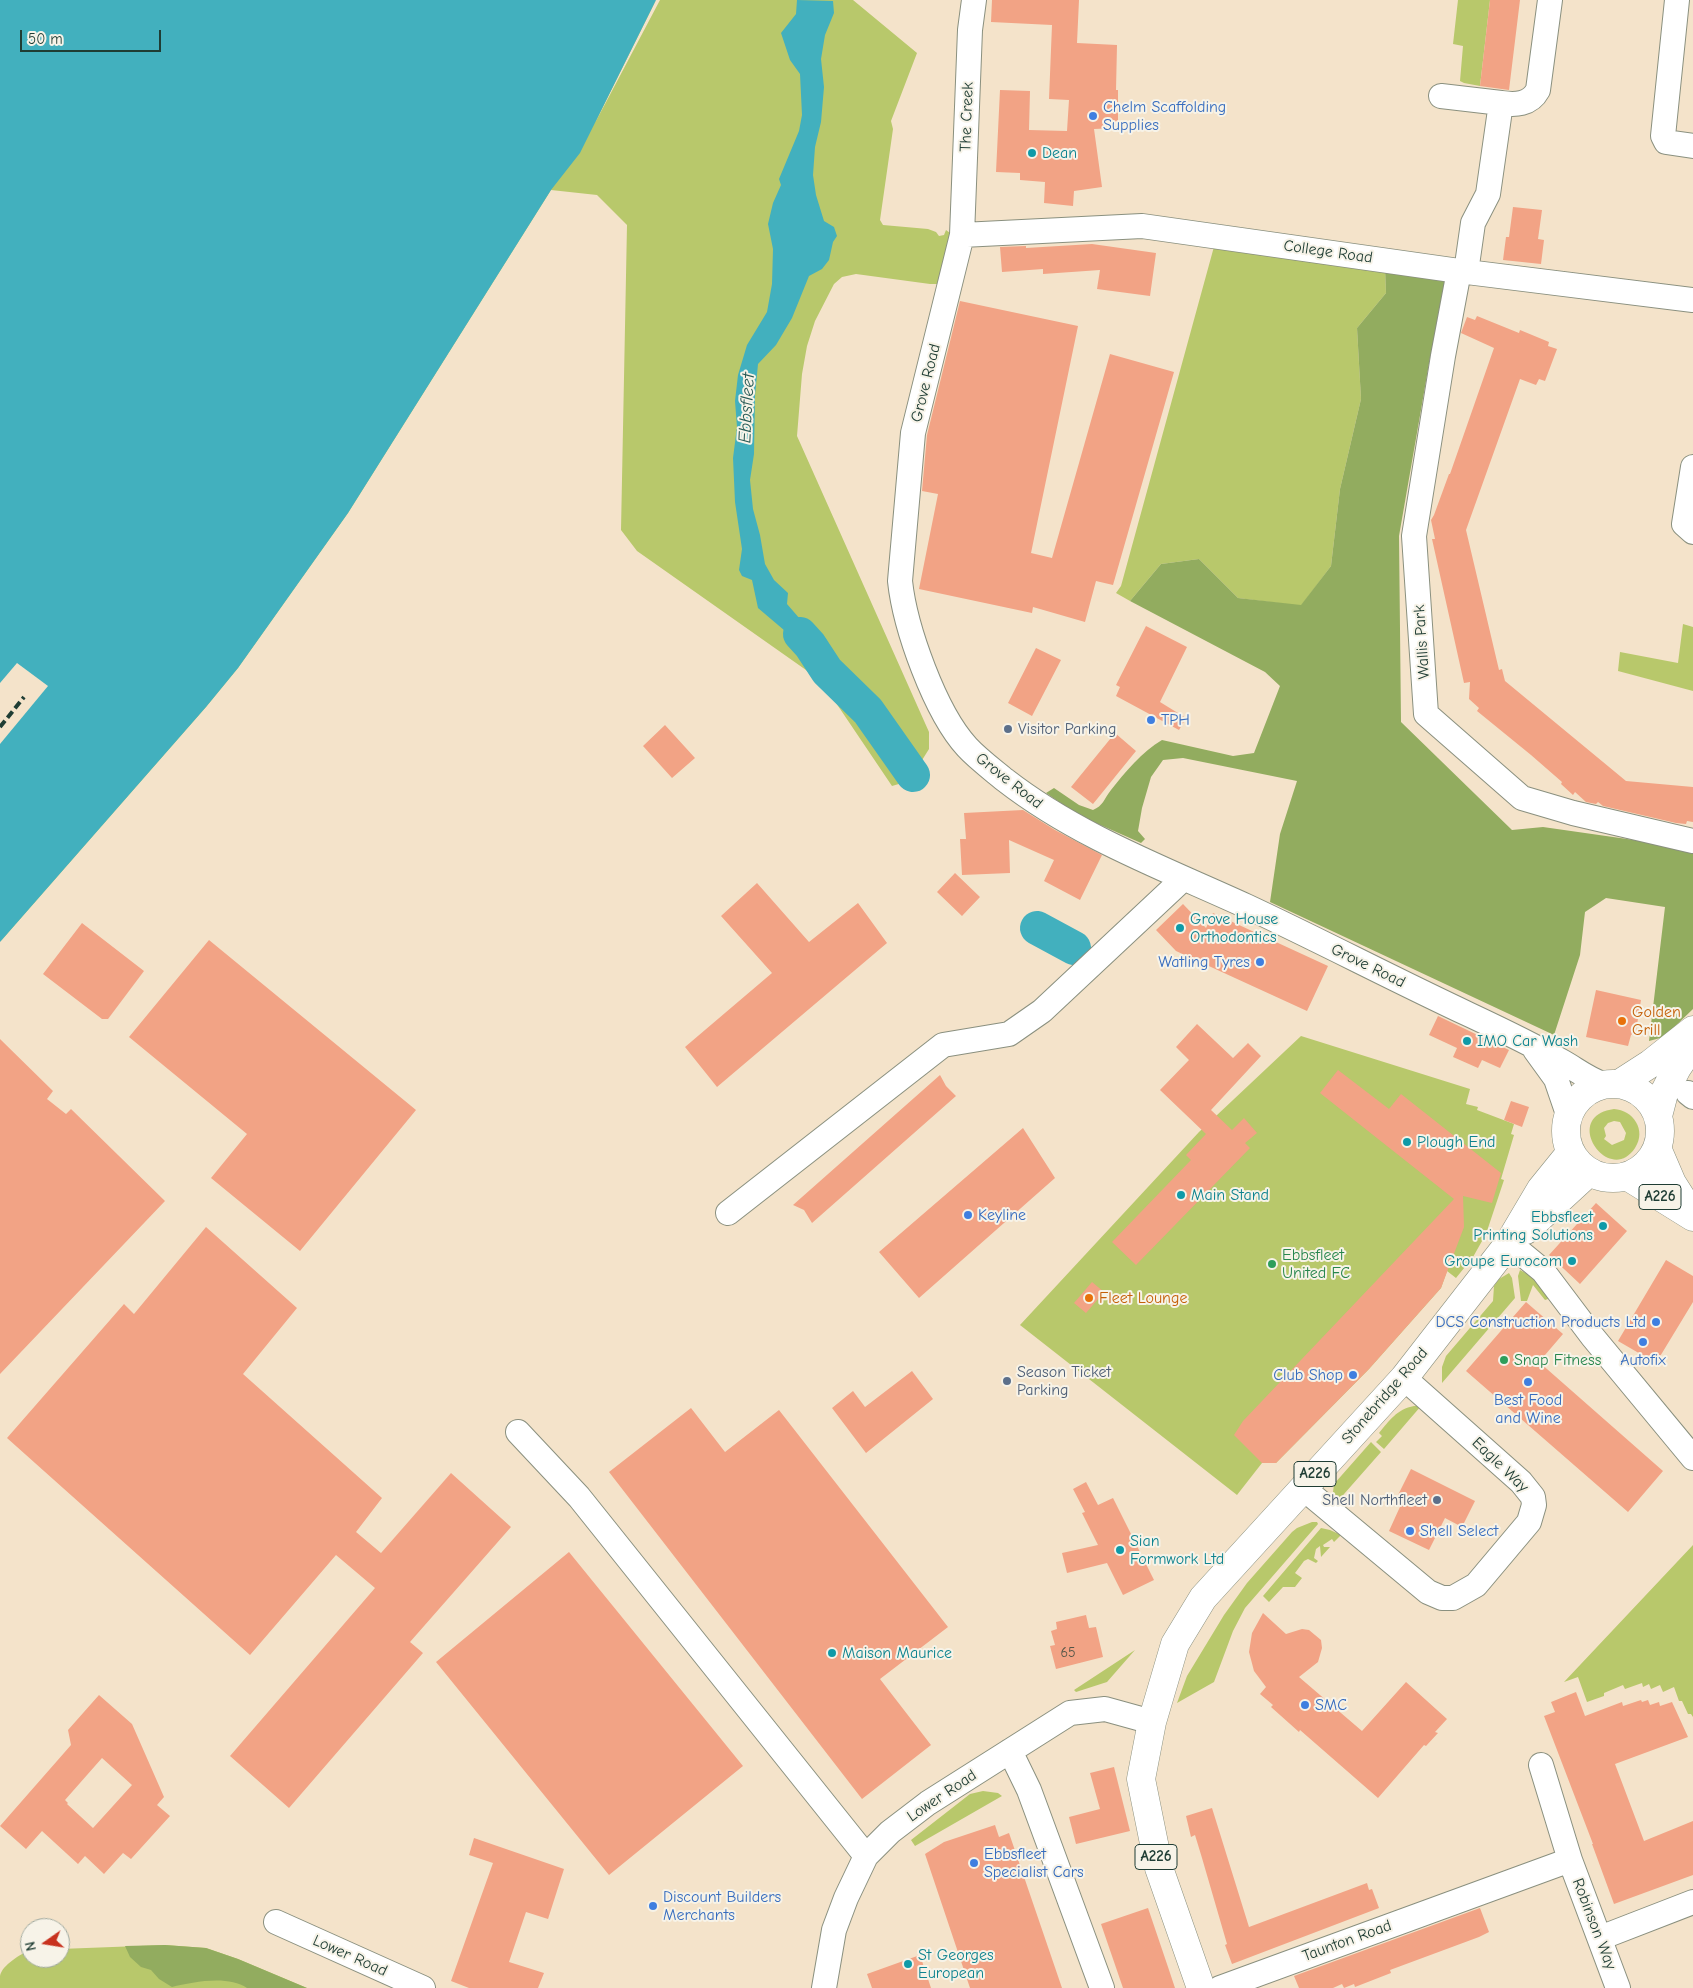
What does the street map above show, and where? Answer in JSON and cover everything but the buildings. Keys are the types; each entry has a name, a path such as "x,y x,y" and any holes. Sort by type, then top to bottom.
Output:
{"main road":[{"path":"1590,1172 1578,1164 1571,1152 1566,1137 1568,1114 1573,1104 1583,1093 1611,1084 1650,1064 1693,1030"},
{"path":"1658,1116 1664,1093 1677,1068 1693,1044"},
{"path":"1611,1084 1639,1091 1651,1102 1658,1116"},
{"name":"A226","path":"1590,1172 1601,1177 1614,1178 1626,1176 1640,1170 1650,1161 1657,1148 1661,1132 1658,1116"},
{"name":"A226","path":"1657,1148 1672,1182 1693,1216"},
{"name":"Stonebridge Road","path":"1152,1722 1175,1644 1203,1598 1404,1378 1509,1243 1541,1189 1571,1152"},
{"name":"Stonebridge Road","path":"1509,1243 1545,1214 1590,1172"},
{"name":"A226","path":"1626,1176 1693,1216"},
{"name":"A226","path":"1152,1722 1141,1779 1159,1868 1201,1988"}],"street":[{"name":"The Creek","path":"962,234 970,30 974,0"},
{"path":"1441,96 1501,103 1522,103 1530,100 1538,90 1550,0"},
{"path":"1677,0 1663,136 1667,142 1693,146"},
{"name":"Wallis Park","path":"1501,103 1488,194 1473,223 1443,356 1414,536 1426,714 1522,798 1573,813 1693,841"},
{"name":"College Road","path":"962,234 1142,226 1462,271 1693,300"},
{"name":"Grove Road","path":"962,234 913,433 900,581 902,602 911,634 945,716 956,735 973,753 1027,796 1056,816 1183,880 1245,906 1533,1046 1592,1080 1611,1084"},
{"path":"1693,467 1684,524 1693,532"},
{"path":"728,1213 943,1045 1009,1034 1042,1011 1183,880"},
{"name":"Grove Road","path":"1533,1046 1556,1079 1568,1114"},
{"path":"1509,1243 1542,1271 1693,1458"},
{"name":"Eagle Way","path":"1303,1488 1428,1592 1442,1598 1452,1598 1476,1584 1528,1522 1534,1505 1533,1497 1521,1482 1404,1378"},
{"path":"518,1432 579,1497 866,1856"},
{"name":"Lower Road","path":"824,1988 834,1930 846,1898 866,1856 890,1832 928,1803 1070,1713 1105,1709 1152,1722"},
{"path":"1010,1751 1029,1790 1102,1988"},
{"name":"Robinson Way","path":"1541,1766 1570,1860 1618,1988"},
{"name":"Robinson Way","path":"1474,1894 1570,1860"},
{"name":"Taunton Road","path":"1220,1988 1474,1894"},
{"path":"1600,1938 1693,1902"},
{"name":"Lower Road","path":"276,1922 423,1988"}],"green space":[{"path":"656,0 595,123 660,0 853,0 917,53 891,121 893,129 880,220 883,225 928,229 936,232 939,236 944,235 946,230 950,233 940,284 856,274 842,277 834,284 815,321 807,346 802,374 797,436 929,732 929,749 909,781 892,786 830,694 806,670 637,551 621,530 627,225 597,195 551,190 348,513 238,668 0,942"},
{"path":"1458,0 1490,0 1480,86 1460,81 1463,46 1453,44"},
{"path":"1215,243 1385,268 1386,293 1357,328 1361,399 1340,489 1331,566 1301,606 1238,598 1199,559 1161,564 1130,601 1116,593 1121,586"},
{"path":"1385,268 1449,277 1430,358 1399,536 1401,722 1512,830 1543,827 1683,847 1693,851 1693,1009 1664,1037 1649,1041 1665,907 1606,898 1585,912 1580,955 1554,1035 1270,902 1280,834 1297,781 1183,758 1163,760 1151,777 1142,808 1138,831 1145,839 1141,843 1078,815 1046,793 1054,788 1079,805 1093,810 1101,804 1134,763 1162,740 1233,756 1254,753 1280,686 1265,672 1130,601 1161,564 1199,559 1238,598 1301,605 1331,566 1340,489 1361,399 1357,328 1386,293"},
{"path":"1683,624 1693,627 1693,691 1618,671 1620,652 1678,663"},
{"name":"Ebbsfleet United FC","path":"1301,1036 1470,1089 1466,1104 1478,1107 1477,1110 1514,1124 1511,1134 1514,1135 1501,1179 1504,1180 1486,1234 1473,1257 1456,1278 1447,1271 1441,1288 1369,1369 1276,1463 1262,1463 1237,1495 1020,1325 1199,1132"},
{"path":"1614,1109 1621,1110 1636,1122 1639,1128 1638,1141 1635,1148 1624,1158 1613,1159 1603,1155 1595,1146 1590,1135 1591,1124 1598,1114","holes":["1620,1122 1626,1133 1624,1140 1612,1145 1604,1139 1606,1136 1604,1128 1608,1123"]},
{"path":"1520,1270 1533,1277 1551,1298 1545,1300 1533,1285 1527,1301 1521,1301 1518,1276"},
{"path":"1509,1273 1512,1278 1515,1298 1442,1383 1442,1367 1446,1356 1493,1301 1494,1286 1499,1279"},
{"path":"1414,1406 1421,1406 1384,1449 1376,1442 1382,1436 1379,1433 1398,1413"},
{"path":"1371,1442 1381,1452 1337,1502 1333,1492 1334,1484"},
{"path":"1312,1522 1317,1522 1318,1524 1245,1608 1233,1631 1214,1682 1177,1703 1187,1676 1224,1615 1247,1583 1292,1532"},
{"path":"1321,1528 1341,1535 1334,1542 1332,1539 1323,1545 1324,1547 1330,1547 1321,1557 1320,1546 1316,1549 1314,1558 1318,1561 1316,1563 1308,1559 1304,1561 1295,1573 1302,1578 1295,1587 1283,1587 1269,1602 1263,1596"},
{"path":"1693,1545 1693,1717 1691,1714 1688,1714 1682,1701 1679,1701 1674,1687 1663,1692 1660,1685 1651,1689 1649,1684 1643,1687 1642,1683 1625,1689 1623,1685 1604,1693 1604,1696 1587,1702 1578,1677 1564,1682"},
{"path":"1135,1650 1107,1682 1076,1692 1074,1690"},
{"path":"983,1791 998,1793 1002,1796 915,1846 911,1840 970,1794"},
{"path":"165,1945 206,1948 238,1959 307,1988 0,1988 1,1972 17,1957 20,1955 20,1968 70,1968 70,1949"},
{"path":"165,1945 206,1948 238,1959 307,1988 247,1988 239,1984 220,1981 172,1987 159,1979 151,1970 141,1967 130,1957 125,1946"}],"water":[{"path":"0,0 656,0 580,153 551,190 348,513 238,668 0,942"},
{"path":"797,0 833,1 834,13 825,35 821,59 824,87 813,175 816,195 824,221 834,227 837,236 833,242 829,260 822,269 809,276 792,318 776,345 758,364 755,396 754,454 750,480 753,509 765,564 774,580 788,593 787,604 800,619 816,628 826,639 837,665 827,671 819,670 811,653 758,608 752,580 742,576 739,570 742,549 735,502 733,458 737,427 735,401 738,375 747,345 767,312 772,284 773,249 768,224 773,203 781,185 779,179 799,131 802,115 800,74 790,60 781,33 796,14"}],"pier":[{"path":"17,663 48,686 0,744 0,683"}],"waterway":[{"name":"Ebbsfleet","path":"800,634 810,645 827,671 868,711 913,775"},
{"name":"Ebbsfleet","path":"1037,928 1074,948"}],"railway":[{"path":"0,727 24,697"}],"place":[{"name":"Chelm Scaffolding Supplies","path":"1093,116"},
{"name":"Dean","path":"1032,153"},
{"name":"TPH","path":"1151,720"},
{"name":"Visitor Parking","path":"1008,729"},
{"name":"Grove House Orthodontics","path":"1180,928"},
{"name":"Watling Tyres","path":"1260,962"},
{"name":"Golden Grill","path":"1622,1021"},
{"name":"IMO Car Wash","path":"1467,1041"},
{"name":"Plough End","path":"1407,1142"},
{"name":"Main Stand","path":"1181,1195"},
{"name":"Keyline","path":"968,1215"},
{"name":"Ebbsfleet Printing Solutions","path":"1603,1226"},
{"name":"Groupe Eurocom","path":"1572,1261"},
{"name":"Ebbsfleet United FC","path":"1272,1264"},
{"name":"Fleet Lounge","path":"1089,1298"},
{"name":"DCS Construction Products Ltd","path":"1656,1322"},
{"name":"Autofix","path":"1643,1342"},
{"name":"Snap Fitness","path":"1504,1360"},
{"name":"Club Shop","path":"1353,1375"},
{"name":"Season Ticket Parking","path":"1007,1381"},
{"name":"Best Food and Wine","path":"1528,1382"},
{"name":"Shell Northfleet","path":"1437,1500"},
{"name":"Shell Select","path":"1410,1531"},
{"name":"Sian Formwork Ltd","path":"1120,1550"},
{"name":"Maison Maurice","path":"832,1653"},
{"name":"SMC","path":"1305,1705"},
{"name":"Ebbsfleet Specialist Cars","path":"974,1863"},
{"name":"Discount Builders Merchants","path":"653,1906"},
{"name":"St Georges European","path":"908,1964"}]}
